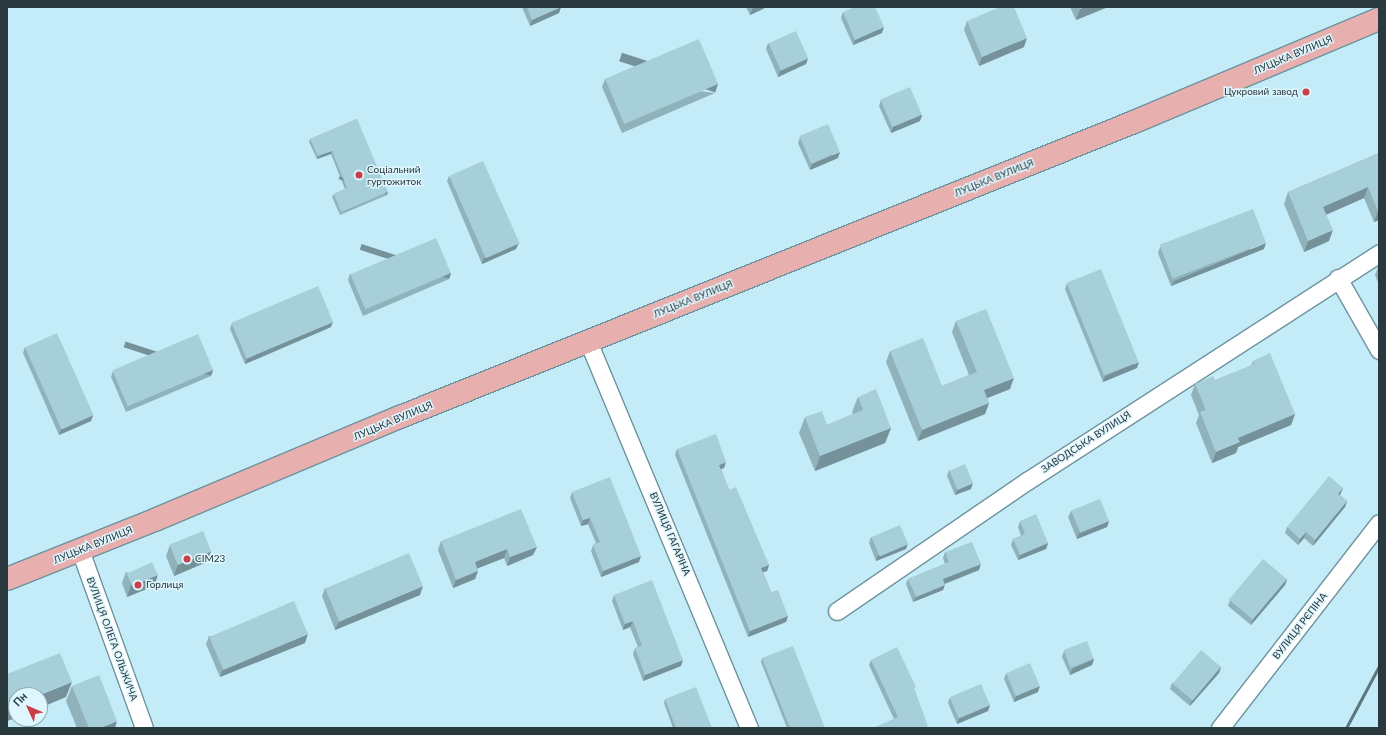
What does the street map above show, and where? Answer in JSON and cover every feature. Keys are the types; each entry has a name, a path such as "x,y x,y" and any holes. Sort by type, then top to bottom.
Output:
{"main road":[{"name":"ЛУЦЬКА ВУЛИЦЯ","path":"7,579 588,341 1127,124 1379,19"}],"street":[{"name":"ЗАВОДСЬКА ВУЛИЦЯ","path":"837,611 1027,481 1338,278 1379,253"},
{"path":"1338,278 1379,350"},
{"name":"ВУЛИЦЯ ГАГАРІНА","path":"588,341 749,728"},
{"name":"ВУЛИЦЯ РЄПІНА","path":"1220,728 1379,523"},
{"name":"ВУЛИЦЯ ОЛЕГА ОЛЬЖИЧА","path":"80,550 144,728"}],"building":[{"path":"527,7 561,7 532,20"},
{"path":"855,7 875,7 884,27 855,40 843,12"},
{"path":"1000,7 1014,7 1027,38 982,57 967,21"},
{"path":"796,31 808,58 781,71 769,43"},
{"path":"699,39 718,84 624,124 605,79"},
{"path":"910,87 922,115 892,127 881,100"},
{"name":"Соціальний гуртожиток","path":"357,119 388,192 341,212 334,194 347,188 332,151 318,156 310,139"},
{"path":"828,124 840,152 811,164 799,136"},
{"path":"1379,153 1379,211 1368,187 1323,207 1333,230 1308,241 1288,192"},
{"path":"483,161 520,243 486,258 449,176"},
{"path":"1253,209 1266,243 1173,278 1160,245"},
{"path":"436,238 451,273 365,309 350,274"},
{"path":"1101,269 1138,362 1104,376 1067,283"},
{"path":"318,286 333,322 247,359 231,323"},
{"path":"986,309 1014,378 984,390 989,403 922,430 890,351 923,338 942,386 977,372 956,321"},
{"path":"57,333 94,415 62,429 25,347"},
{"path":"198,334 213,370 128,406 112,370"},
{"path":"1270,353 1295,414 1238,438 1240,442 1216,452 1200,412 1206,410 1195,384 1213,376 1215,380 1254,364 1253,361"},
{"path":"876,389 891,428 820,456 805,417 822,411 827,425 863,410 858,397"},
{"path":"716,434 726,462 719,465 729,490 736,487 769,565 761,568 771,592 778,590 788,616 750,631 677,449"},
{"path":"965,464 973,483 958,490 949,471"},
{"path":"1329,476 1343,488 1338,494 1347,501 1315,540 1306,532 1300,539 1287,527"},
{"path":"610,477 641,556 603,571 593,545 600,542 590,518 583,520 572,492"},
{"path":"1100,499 1109,521 1080,533 1071,511"},
{"path":"521,509 537,547 510,557 507,549 475,562 478,571 456,580 441,541"},
{"path":"1036,514 1048,543 1020,555 1013,539 1025,534 1020,521"},
{"path":"900,525 908,544 880,556 871,537"},
{"path":"203,531 211,551 178,565 170,544"},
{"path":"972,542 981,564 943,579 945,585 916,597 908,579 949,562 945,552"},
{"path":"409,553 423,586 339,622 325,589"},
{"path":"1263,559 1287,579 1253,620 1229,600"},
{"path":"152,562 158,575 133,587 127,574"},
{"path":"652,580 683,660 645,675 635,648 642,646 633,621 625,624 614,595"},
{"path":"294,601 308,634 223,670 209,637"},
{"path":"1087,641 1094,659 1070,668 1064,650"},
{"path":"793,646 825,728 790,728 762,658"},
{"path":"897,647 916,687 914,688 928,726 922,728 873,728 898,717 871,660"},
{"path":"1201,650 1221,667 1193,700 1173,684"},
{"path":"60,653 72,682 48,692 48,687 8,687 7,708 7,674"},
{"path":"1030,663 1040,686 1016,696 1006,673"},
{"path":"99,675 117,721 101,728 89,728 72,686"},
{"path":"981,684 990,705 959,718 950,697"},
{"path":"696,687 712,728 676,728 665,699"}],"railway":[{"path":"1346,728 1379,666"}],"place":[{"name":"Цукровий завод","path":"1306,92"},
{"name":"Соціальний гуртожиток","path":"359,175"},
{"name":"СІМ23","path":"187,559"},
{"name":"Горлиця","path":"138,585"}]}
